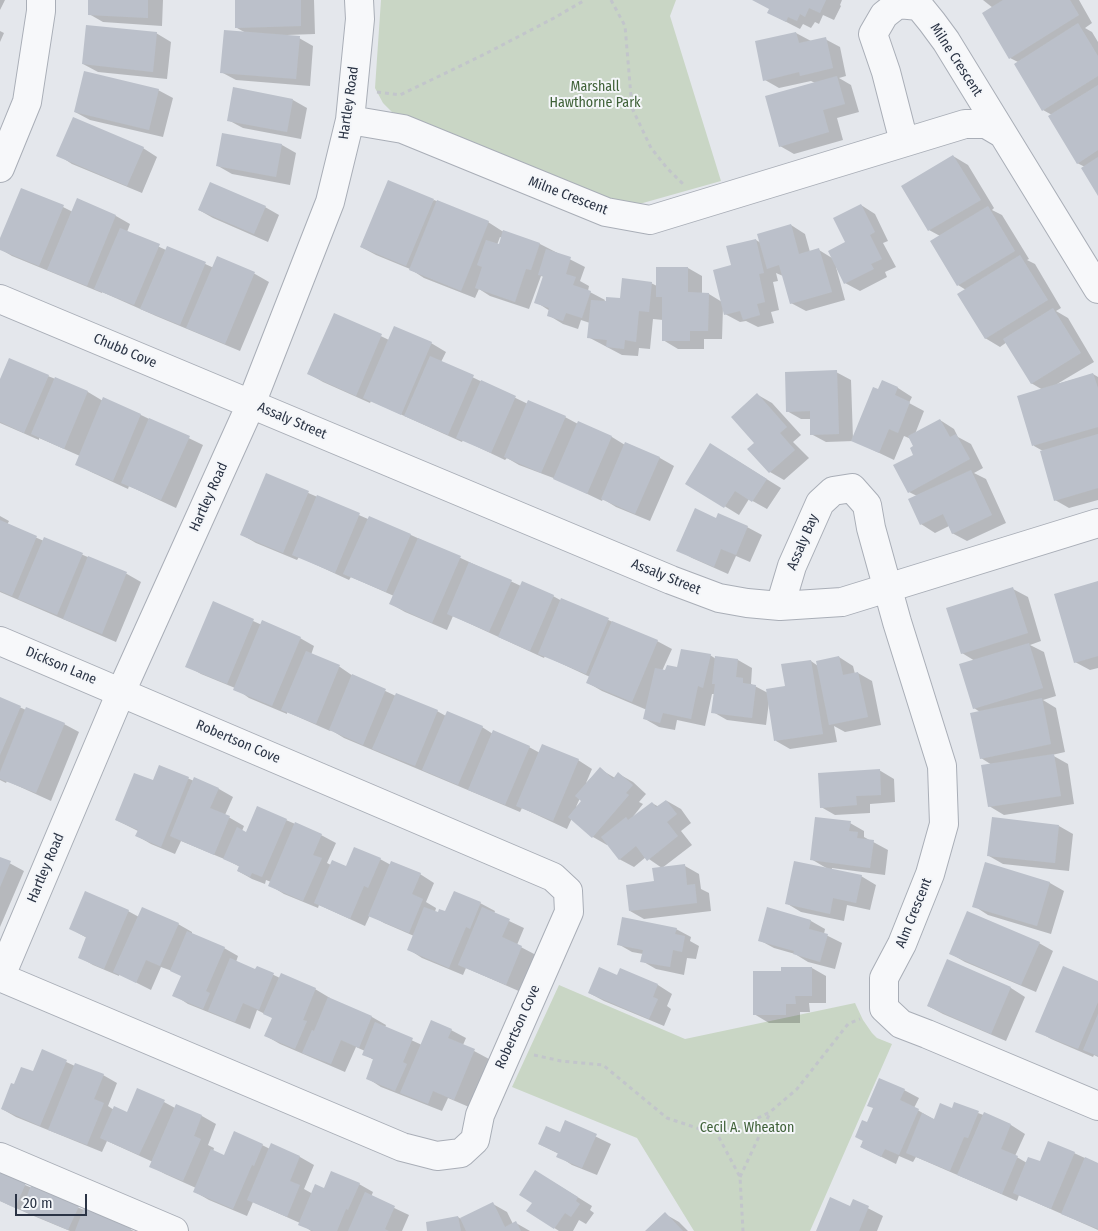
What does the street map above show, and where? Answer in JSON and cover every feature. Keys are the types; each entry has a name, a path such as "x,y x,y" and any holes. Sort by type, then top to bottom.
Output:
{"street":[{"path":"0,168 27,102 41,12 41,0"},
{"name":"Hartley Road","path":"0,977 121,692 251,404 330,202 350,120 360,19 359,0"},
{"name":"Milne Crescent","path":"904,142 873,34 884,14 898,4 918,6 946,41 1098,289"},
{"name":"Milne Crescent","path":"350,120 403,129 606,212 650,220 965,124 986,124 1003,134"},
{"name":"Chubb Cove","path":"0,299 251,404"},
{"name":"Assaly Street","path":"251,404 711,595 747,604 780,606 842,602 1098,523"},
{"name":"Assaly Bay","path":"780,606 792,566 820,502 833,492 852,488 867,504 871,528 888,588"},
{"name":"Alm Crescent","path":"888,588 942,766 944,824 930,874 902,944 884,978 884,1008 901,1024 1098,1106"},
{"name":"Dickson Lane","path":"0,641 121,692"},
{"name":"Robertson Cove","path":"0,977 402,1147 437,1156 461,1153 475,1140 480,1115 569,912 568,891 553,878 121,692"},
{"path":"0,1157 174,1231"}],"path":[{"path":"352,88 400,95 486,54 585,0"},
{"path":"611,0 625,26 632,108 651,148 667,168 688,189"},
{"path":"527,1054 561,1061 603,1065 667,1118 703,1130 736,1129 770,1112 797,1089 848,1024"},
{"path":"740,1177 770,1112"},
{"path":"715,1130 740,1177 743,1231"}],"green space":[{"name":"Marshall Hawthorne Park","path":"381,0 676,0 670,16 721,181 625,208 392,112 383,103 375,88"},
{"name":"Cecil A. Wheaton","path":"559,985 685,1039 855,1003 872,1033 877,1038 892,1044 810,1231 694,1231 637,1138 512,1087"}],"building":[{"path":"88,0 148,0 148,18 88,15"},
{"path":"235,0 301,0 301,26 235,28"},
{"path":"752,0 826,0 820,13 809,8 805,17 800,14 797,21 788,17 786,22 767,13 769,9"},
{"path":"1003,0 1070,0 1079,15 1009,59 982,13"},
{"path":"1078,23 1098,56 1098,76 1042,111 1014,64"},
{"path":"86,25 157,32 153,72 82,64"},
{"path":"224,30 300,36 296,79 220,73"},
{"path":"796,32 799,43 826,37 833,68 800,76 799,72 763,81 755,41"},
{"path":"84,71 159,89 149,130 74,112"},
{"path":"837,76 845,104 823,110 829,132 779,147 765,96"},
{"path":"1098,85 1098,150 1077,164 1048,116"},
{"path":"233,87 293,99 287,132 227,121"},
{"path":"73,117 144,147 127,186 56,156"},
{"path":"222,133 282,144 276,177 216,166"},
{"path":"953,155 981,200 928,231 901,186"},
{"path":"1098,157 1098,196 1081,168"},
{"path":"388,180 434,199 406,266 360,247"},
{"path":"210,182 266,206 254,234 198,210"},
{"path":"21,188 64,205 39,266 0,250 0,238"},
{"path":"77,198 116,215 87,286 47,270"},
{"path":"437,200 489,221 461,291 409,270"},
{"path":"861,204 875,232 870,235 882,259 871,264 874,269 844,284 828,251 845,242 833,218"},
{"path":"988,206 1015,251 957,286 930,241"},
{"path":"791,224 799,254 819,248 832,292 790,304 779,265 767,269 757,234"},
{"path":"120,228 160,244 134,305 94,289"},
{"path":"503,230 540,243 531,270 526,269 515,302 475,288 482,267 477,265 486,240 499,244"},
{"path":"756,239 764,273 759,274 765,302 757,304 760,315 743,320 740,311 724,315 713,270 731,265 726,246"},
{"path":"167,246 206,262 180,325 140,309"},
{"path":"546,249 571,257 566,274 576,277 573,285 591,291 582,318 566,313 563,321 547,316 549,308 534,303 543,276 538,275"},
{"path":"1020,255 1048,300 985,339 957,294"},
{"path":"217,256 255,272 225,344 186,328"},
{"path":"656,267 688,267 688,292 709,293 708,331 690,331 690,341 662,341 662,297 656,297"},
{"path":"622,278 652,282 649,312 639,311 636,342 625,340 624,349 606,347 607,340 587,338 591,300 606,301 606,297 620,298"},
{"path":"1053,308 1081,353 1031,384 1003,339"},
{"path":"334,313 382,334 356,396 307,374"},
{"path":"394,326 432,342 401,415 363,398"},
{"path":"430,356 474,375 448,435 404,416"},
{"path":"9,358 49,375 24,433 0,422 0,379"},
{"path":"837,370 839,434 810,435 810,411 786,412 785,372"},
{"path":"1093,373 1098,388 1098,427 1032,446 1017,396"},
{"path":"55,377 88,391 64,449 31,434"},
{"path":"481,380 516,396 491,453 456,438"},
{"path":"882,380 898,387 895,395 910,402 898,433 889,429 879,453 851,441 873,387 878,389"},
{"path":"757,393 787,427 780,433 795,450 769,473 747,449 754,443 731,417"},
{"path":"103,397 141,414 113,481 75,465"},
{"path":"528,400 566,416 541,473 504,457"},
{"path":"149,418 190,436 161,500 121,483"},
{"path":"940,419 950,437 956,434 970,459 908,493 893,465 913,455 910,448 913,446 908,436"},
{"path":"578,421 612,436 587,494 553,479"},
{"path":"1098,434 1098,488 1054,501 1040,451"},
{"path":"625,442 660,457 635,514 601,499"},
{"path":"710,443 767,479 752,502 735,491 724,508 685,484"},
{"path":"971,470 992,515 952,534 943,514 920,525 908,499"},
{"path":"266,473 309,491 283,553 240,535"},
{"path":"317,495 360,513 335,573 292,555"},
{"path":"695,508 716,518 718,513 748,526 736,555 721,549 714,567 676,551"},
{"path":"369,516 411,534 386,592 343,574"},
{"path":"0,520 37,536 12,596 0,591"},
{"path":"44,537 83,553 57,615 18,599"},
{"path":"418,538 461,556 432,623 389,604"},
{"path":"88,556 127,572 102,634 63,619"},
{"path":"469,562 512,580 489,632 447,614"},
{"path":"522,581 554,595 530,651 498,637"},
{"path":"1098,581 1098,656 1074,663 1054,594"},
{"path":"1013,587 1028,633 961,654 946,608"},
{"path":"561,598 609,618 586,674 538,654"},
{"path":"213,601 254,619 227,684 185,667"},
{"path":"262,620 301,637 272,706 233,690"},
{"path":"612,621 658,640 632,702 586,683"},
{"path":"1029,643 1043,688 973,709 959,664"},
{"path":"681,649 711,654 703,688 698,686 691,719 663,713 660,723 643,719 655,668 665,670 667,665 677,667"},
{"path":"306,651 340,665 316,724 281,710"},
{"path":"715,656 738,659 736,677 743,678 743,683 756,685 752,718 711,713 715,684 712,684"},
{"path":"839,656 843,675 858,672 868,717 829,725 816,661"},
{"path":"811,660 823,734 774,741 766,689 785,686 781,664"},
{"path":"352,674 386,689 363,745 329,730"},
{"path":"396,693 438,710 415,766 372,749"},
{"path":"0,697 21,706 0,755"},
{"path":"1042,698 1051,744 980,759 970,713"},
{"path":"26,707 65,723 36,793 0,779 0,772"},
{"path":"447,711 483,726 458,785 422,770"},
{"path":"493,730 530,746 505,805 468,790"},
{"path":"542,744 579,759 553,821 516,806"},
{"path":"1054,754 1061,796 988,807 981,765"},
{"path":"159,765 189,777 161,847 135,836 138,830 115,820 134,773 153,780"},
{"path":"600,767 613,779 618,772 633,785 626,793 629,795 592,838 568,817 581,801 575,796"},
{"path":"880,769 881,795 856,796 857,805 820,808 818,773"},
{"path":"194,777 219,788 210,808 230,816 214,855 170,836"},
{"path":"666,800 677,814 667,822 678,836 647,861 636,846 619,860 601,837 626,817 628,820 652,802 656,807"},
{"path":"257,806 287,819 262,877 252,873 250,877 237,871 239,866 223,859 237,827 246,832"},
{"path":"815,817 851,821 849,831 858,832 857,838 874,840 870,868 810,860"},
{"path":"992,817 1059,825 1055,863 987,856"},
{"path":"295,822 322,834 313,855 322,858 303,901 268,886"},
{"path":"354,847 381,858 368,888 364,886 350,919 314,903 332,860 346,866"},
{"path":"0,857 11,861 0,887"},
{"path":"391,861 421,873 412,894 423,899 409,933 368,916"},
{"path":"794,861 862,875 856,903 833,898 830,914 785,904"},
{"path":"985,862 1050,882 1037,926 972,907"},
{"path":"685,864 687,885 695,884 697,903 629,911 626,885 654,881 652,868"},
{"path":"85,891 129,910 104,969 78,958 86,937 69,929"},
{"path":"454,891 481,902 470,929 466,927 449,968 407,950 424,907 438,912 439,909 445,911"},
{"path":"142,907 179,923 160,966 146,960 136,983 113,972"},
{"path":"482,907 510,919 502,937 522,946 506,985 458,965"},
{"path":"767,907 811,920 809,929 828,934 820,962 793,954 794,951 758,941"},
{"path":"967,911 1040,942 1021,985 949,954"},
{"path":"622,917 677,928 675,934 685,936 682,952 673,950 670,967 640,962 643,950 617,945"},
{"path":"187,931 225,947 206,991 210,993 203,1009 172,996 181,976 170,971"},
{"path":"230,958 255,969 257,966 274,973 259,1010 243,1003 235,1022 208,1011"},
{"path":"947,959 1011,987 991,1034 927,1006"},
{"path":"1063,966 1098,981 1098,1002 1078,1049 1035,1032"},
{"path":"599,967 617,975 620,968 658,984 653,997 658,999 649,1019 588,993"},
{"path":"781,967 812,967 812,996 795,996 796,1004 786,1004 786,1015 753,1015 753,971 781,971"},
{"path":"281,973 316,988 303,1020 307,1021 295,1049 264,1036 272,1018 263,1014"},
{"path":"328,997 372,1016 359,1048 341,1040 331,1064 302,1053 312,1030 314,1031"},
{"path":"1098,1014 1098,1056 1083,1050"},
{"path":"431,1020 452,1029 448,1038 475,1049 454,1100 433,1091 428,1104 400,1093"},
{"path":"375,1022 413,1038 403,1062 407,1064 395,1091 366,1079 373,1059 362,1055"},
{"path":"42,1049 67,1060 40,1126 1,1109 11,1083 14,1084 21,1067 33,1071"},
{"path":"75,1063 104,1074 94,1099 104,1103 87,1145 48,1130"},
{"path":"879,1078 905,1089 900,1100 919,1109 899,1155 885,1149 881,1157 860,1147 863,1141 855,1137 862,1120 867,1122 873,1108 867,1106"},
{"path":"137,1088 165,1100 139,1155 100,1138 114,1106 127,1112"},
{"path":"954,1102 979,1111 968,1138 964,1137 950,1171 906,1153 922,1113 934,1119 940,1103 952,1108"},
{"path":"176,1104 202,1115 194,1136 201,1139 183,1181 149,1167"},
{"path":"984,1112 1011,1124 1001,1149 1018,1156 1002,1194 957,1175"},
{"path":"565,1120 597,1134 582,1168 556,1157 558,1153 538,1144 546,1126 560,1132"},
{"path":"234,1131 263,1144 233,1209 193,1192 211,1149 224,1155"},
{"path":"1048,1141 1075,1152 1051,1209 1013,1193 1028,1157 1040,1161"},
{"path":"271,1143 300,1156 290,1181 300,1185 287,1217 247,1200"},
{"path":"1085,1157 1098,1163 1098,1229 1061,1214"},
{"path":"535,1170 578,1197 576,1201 580,1204 571,1217 565,1213 554,1229 526,1211 532,1203 519,1195"},
{"path":"331,1171 360,1183 337,1231 313,1231 298,1225 315,1184 324,1188"},
{"path":"0,1172 26,1183 15,1208 0,1201"},
{"path":"31,1186 79,1206 68,1230 21,1210"},
{"path":"365,1192 395,1206 385,1229 389,1231 348,1231"},
{"path":"830,1197 850,1206 853,1199 869,1206 859,1231 816,1231"},
{"path":"493,1202 505,1227 516,1221 521,1231 466,1231 460,1218"},
{"path":"84,1208 132,1228 130,1231 75,1231"},
{"path":"665,1212 683,1231 645,1231"},
{"path":"458,1216 461,1231 427,1231 426,1222"}]}
